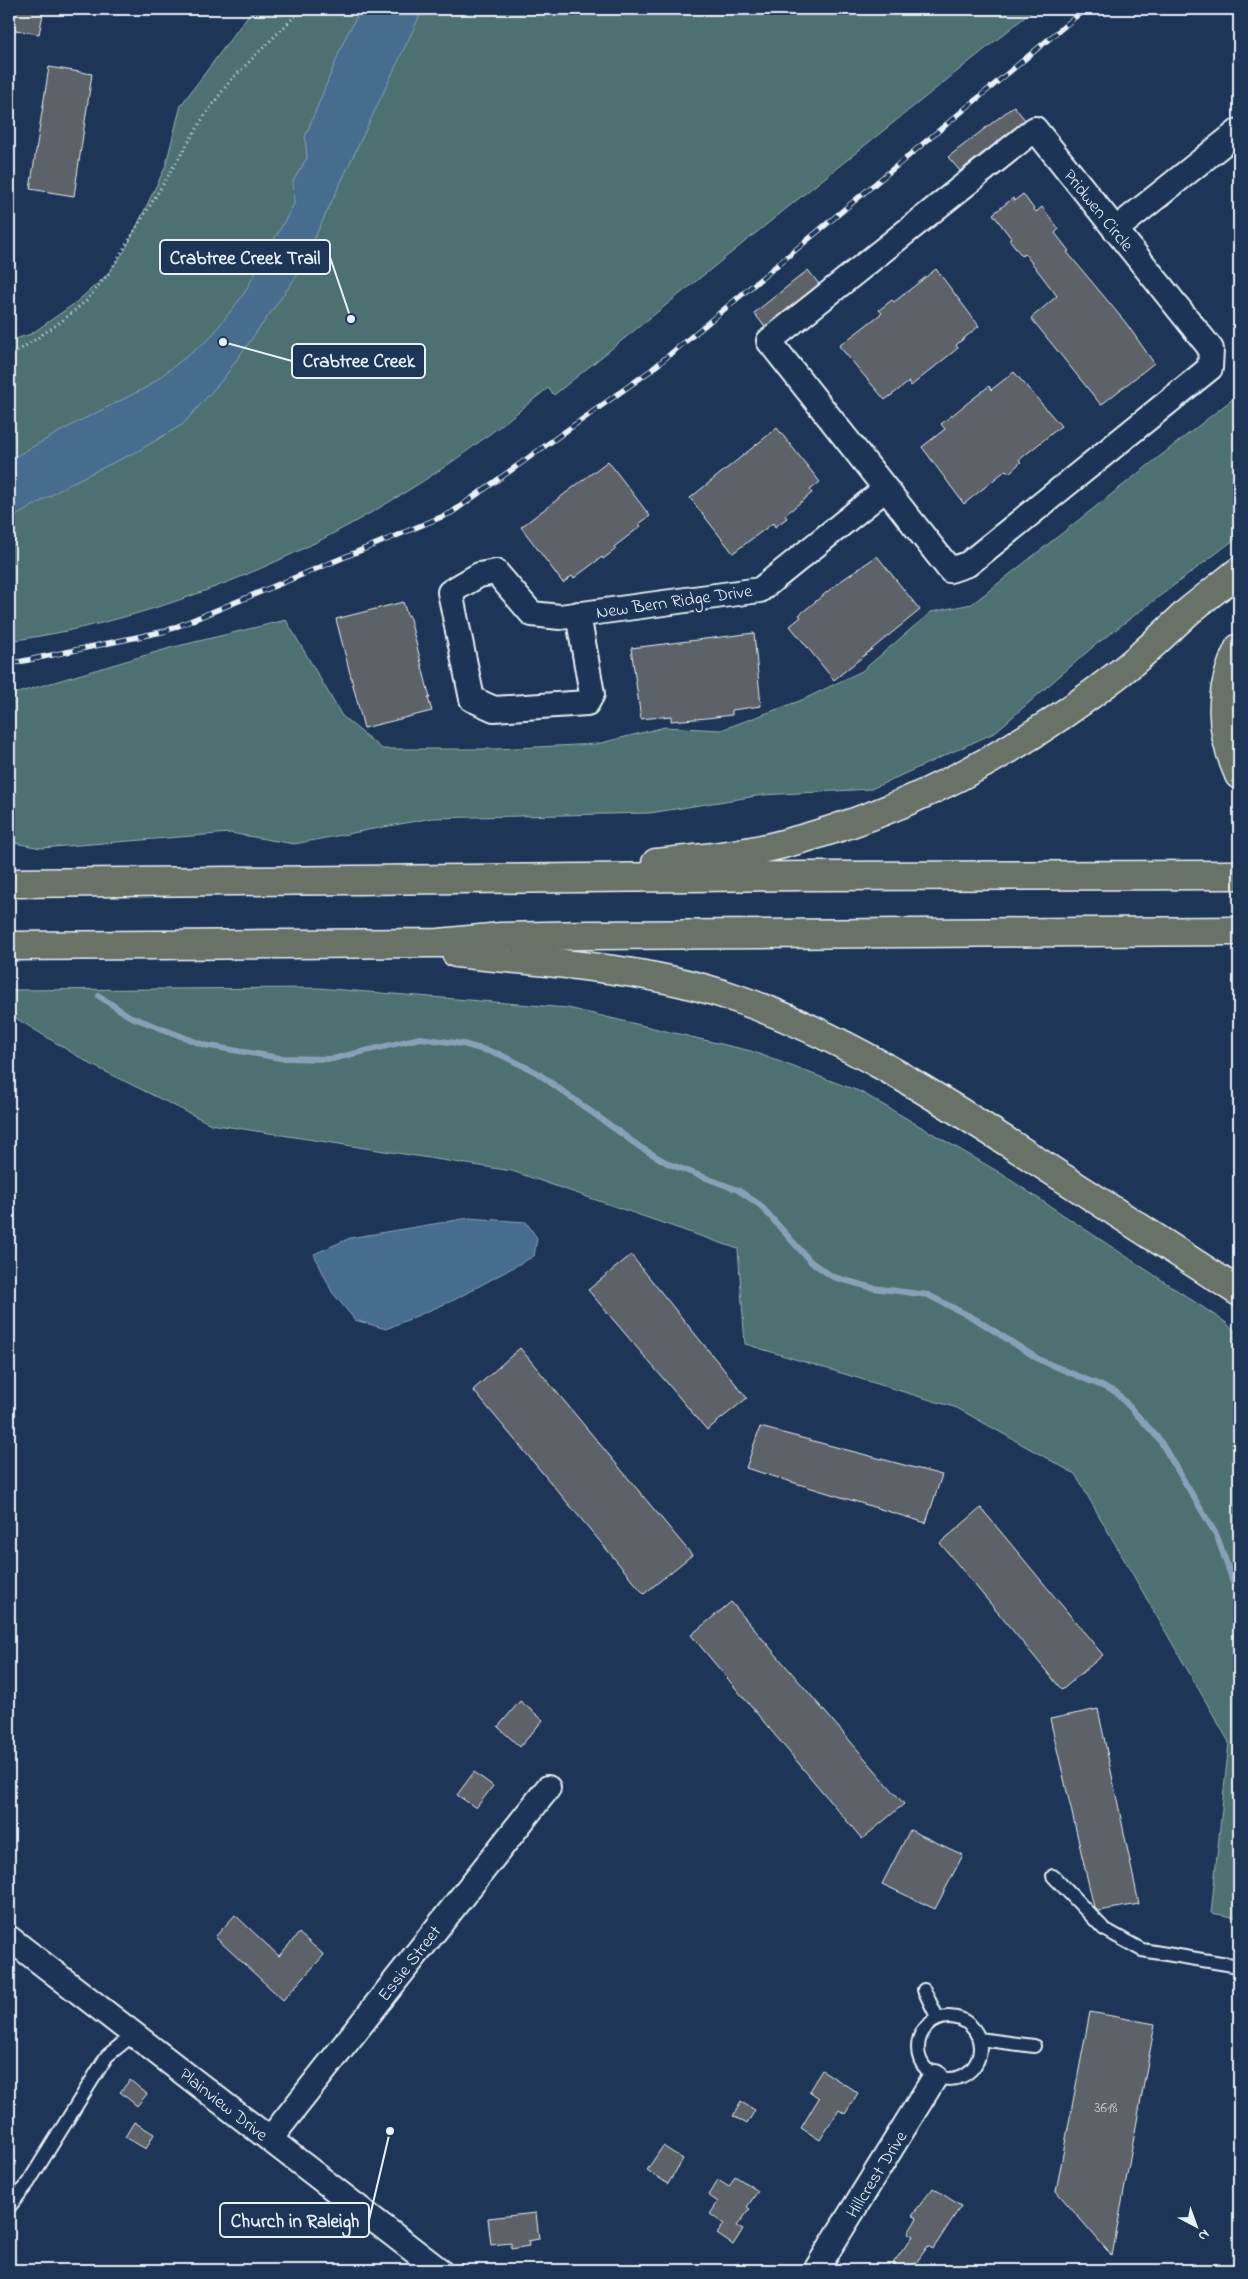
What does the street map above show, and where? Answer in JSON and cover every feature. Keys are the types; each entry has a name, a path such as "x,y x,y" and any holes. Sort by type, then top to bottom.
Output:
{"highway":[{"path":"475,880 736,854 783,845 870,817 955,780 1029,738 1124,670 1239,571"},
{"path":"1239,648 1234,659 1222,703 1226,736 1239,775"},
{"path":"9,883 806,876 1239,875"},
{"path":"9,946 439,943 501,937 588,935 1239,931"},
{"path":"365,943 640,975 684,984 735,998 850,1048 935,1096 1239,1292"}],"street":[{"name":"Pridwen Circle","path":"1035,129 1211,349 1210,368 968,564 950,570 884,490 769,341 1035,129"},
{"path":"1115,230 1239,131"},
{"name":"New Bern Ridge Drive","path":"578,614 592,694 587,703 494,709 472,699 450,592 479,575 496,572 532,614 560,617 578,614 760,590 884,490"},
{"name":"Essie Street","path":"270,2139 548,1788"},
{"name":"Plainview Drive","path":"9,1938 439,2270"},
{"name":"Hillcrest Drive","path":"816,2270 935,2077"}],"lane":[{"path":"1053,1876 1104,1930 1142,1950 1239,1966"},
{"path":"924,1990 938,2019"},
{"path":"958,2018 974,2030 979,2039 978,2059 966,2075 956,2079 945,2080 935,2077 926,2071 920,2062 918,2047 922,2031 938,2019 958,2018"},
{"path":"9,2207 28,2183 107,2056 134,2034"},
{"path":"979,2039 1034,2046"}],"path":[{"path":"9,357 58,324 86,301 109,273 205,116 230,81 302,9"}],"green space":[{"path":"253,9 1035,9 554,395 548,388 457,458 393,500 342,529 290,555 236,579 181,600 67,631 9,641 9,341 31,334 74,304 107,275 125,250 165,168 181,105"},
{"path":"1239,394 1239,536 1094,646 994,733 871,789 763,795 650,813 432,818 294,844 230,833 41,848 9,842 9,694 170,648 286,620 342,716 382,749 495,749 597,744 665,727 721,730 802,700 862,671 931,612 972,604"},
{"path":"318,988 568,1008 751,1051 861,1092 997,1171 1225,1322 1239,1335 1239,1918 1211,1913 1229,1742 1075,1474 957,1408 745,1344 738,1249 512,1171 211,1124 92,1065 9,1014 9,990"}],"water":[{"path":"361,9 423,9 296,277 223,379 183,424 140,450 77,480 9,520 9,460 70,426 147,387 209,339 243,295 294,204 293,181 307,158 305,137 345,38"},
{"path":"469,1218 526,1222 537,1238 534,1256 454,1300 386,1329 355,1320 332,1292 314,1254 350,1238"}],"building":[{"path":"9,9 44,9 39,34 9,29"},
{"path":"49,67 92,74 74,196 30,189"},
{"path":"1014,106 1025,120 960,171 948,157"},
{"path":"1023,194 1036,212 1042,207 1059,229 1055,233 1069,251 1067,252 1126,323 1154,363 1101,405 1031,318 1057,296 1025,254 1022,256 993,214 1013,198 1014,201"},
{"path":"936,269 979,326 956,345 958,348 911,386 909,382 885,400 839,346 882,313 879,310 892,300 894,302"},
{"path":"808,270 819,284 765,327 754,313"},
{"path":"1014,372 1061,426 1019,460 1021,462 1009,473 1006,470 964,504 922,447 945,429 941,424 989,386 991,390"},
{"path":"777,428 820,482 810,490 812,493 785,515 787,518 775,527 773,523 733,553 690,498"},
{"path":"608,461 650,516 639,524 641,526 614,547 616,549 574,578 572,576 563,583 521,527"},
{"path":"877,556 920,610 834,680 790,626 801,617 799,615 838,583"},
{"path":"403,602 407,615 409,615 432,711 364,728 336,619"},
{"path":"754,633 761,706 732,710 732,715 707,718 671,721 671,716 641,719 631,648"},
{"path":"631,1255 747,1398 707,1430 588,1290"},
{"path":"520,1348 692,1555 644,1594 473,1390"},
{"path":"760,1427 942,1475 926,1523 746,1468"},
{"path":"981,1508 1103,1655 1062,1690 940,1543"},
{"path":"731,1602 904,1804 862,1839 691,1635"},
{"path":"520,1701 543,1720 520,1747 498,1727"},
{"path":"1098,1709 1139,1904 1098,1911 1094,1907 1050,1719"},
{"path":"474,1772 493,1786 476,1808 457,1795"},
{"path":"910,1830 963,1855 935,1909 882,1884"},
{"path":"235,1915 279,1956 299,1933 324,1955 283,2000 215,1937"},
{"path":"1090,2012 1155,2024 1112,2256 1056,2191"},
{"path":"822,2070 858,2093 845,2114 839,2110 820,2140 801,2128 819,2098 809,2091"},
{"path":"130,2080 147,2094 137,2106 120,2092"},
{"path":"741,2102 755,2110 747,2124 733,2116"},
{"path":"134,2122 154,2134 146,2149 125,2137"},
{"path":"663,2146 683,2159 668,2184 647,2170"},
{"path":"735,2176 758,2191 747,2207 750,2209 737,2226 743,2229 733,2245 717,2234 724,2224 710,2214 718,2202 708,2195 718,2180 729,2187"},
{"path":"933,2188 961,2206 933,2249 928,2246 911,2270 888,2270 913,2236 908,2233 917,2218 912,2215"},
{"path":"536,2213 539,2239 528,2241 529,2246 511,2249 511,2243 491,2245 488,2218"}],"waterway":[{"path":"99,996 129,1016 204,1045 280,1058 332,1059 420,1038 463,1044 499,1054 536,1072 640,1147 669,1164 738,1190 760,1205 811,1262 833,1277 873,1288 928,1295 977,1320 1040,1360 1116,1392 1159,1439 1217,1536 1239,1599"}],"railway":[{"path":"9,664 166,631 451,513 650,371 1085,9"}],"place":[{"name":"Crabtree Creek Trail","path":"351,319"},
{"name":"Crabtree Creek","path":"223,342"},
{"name":"Church in Raleigh","path":"390,2131"}]}
